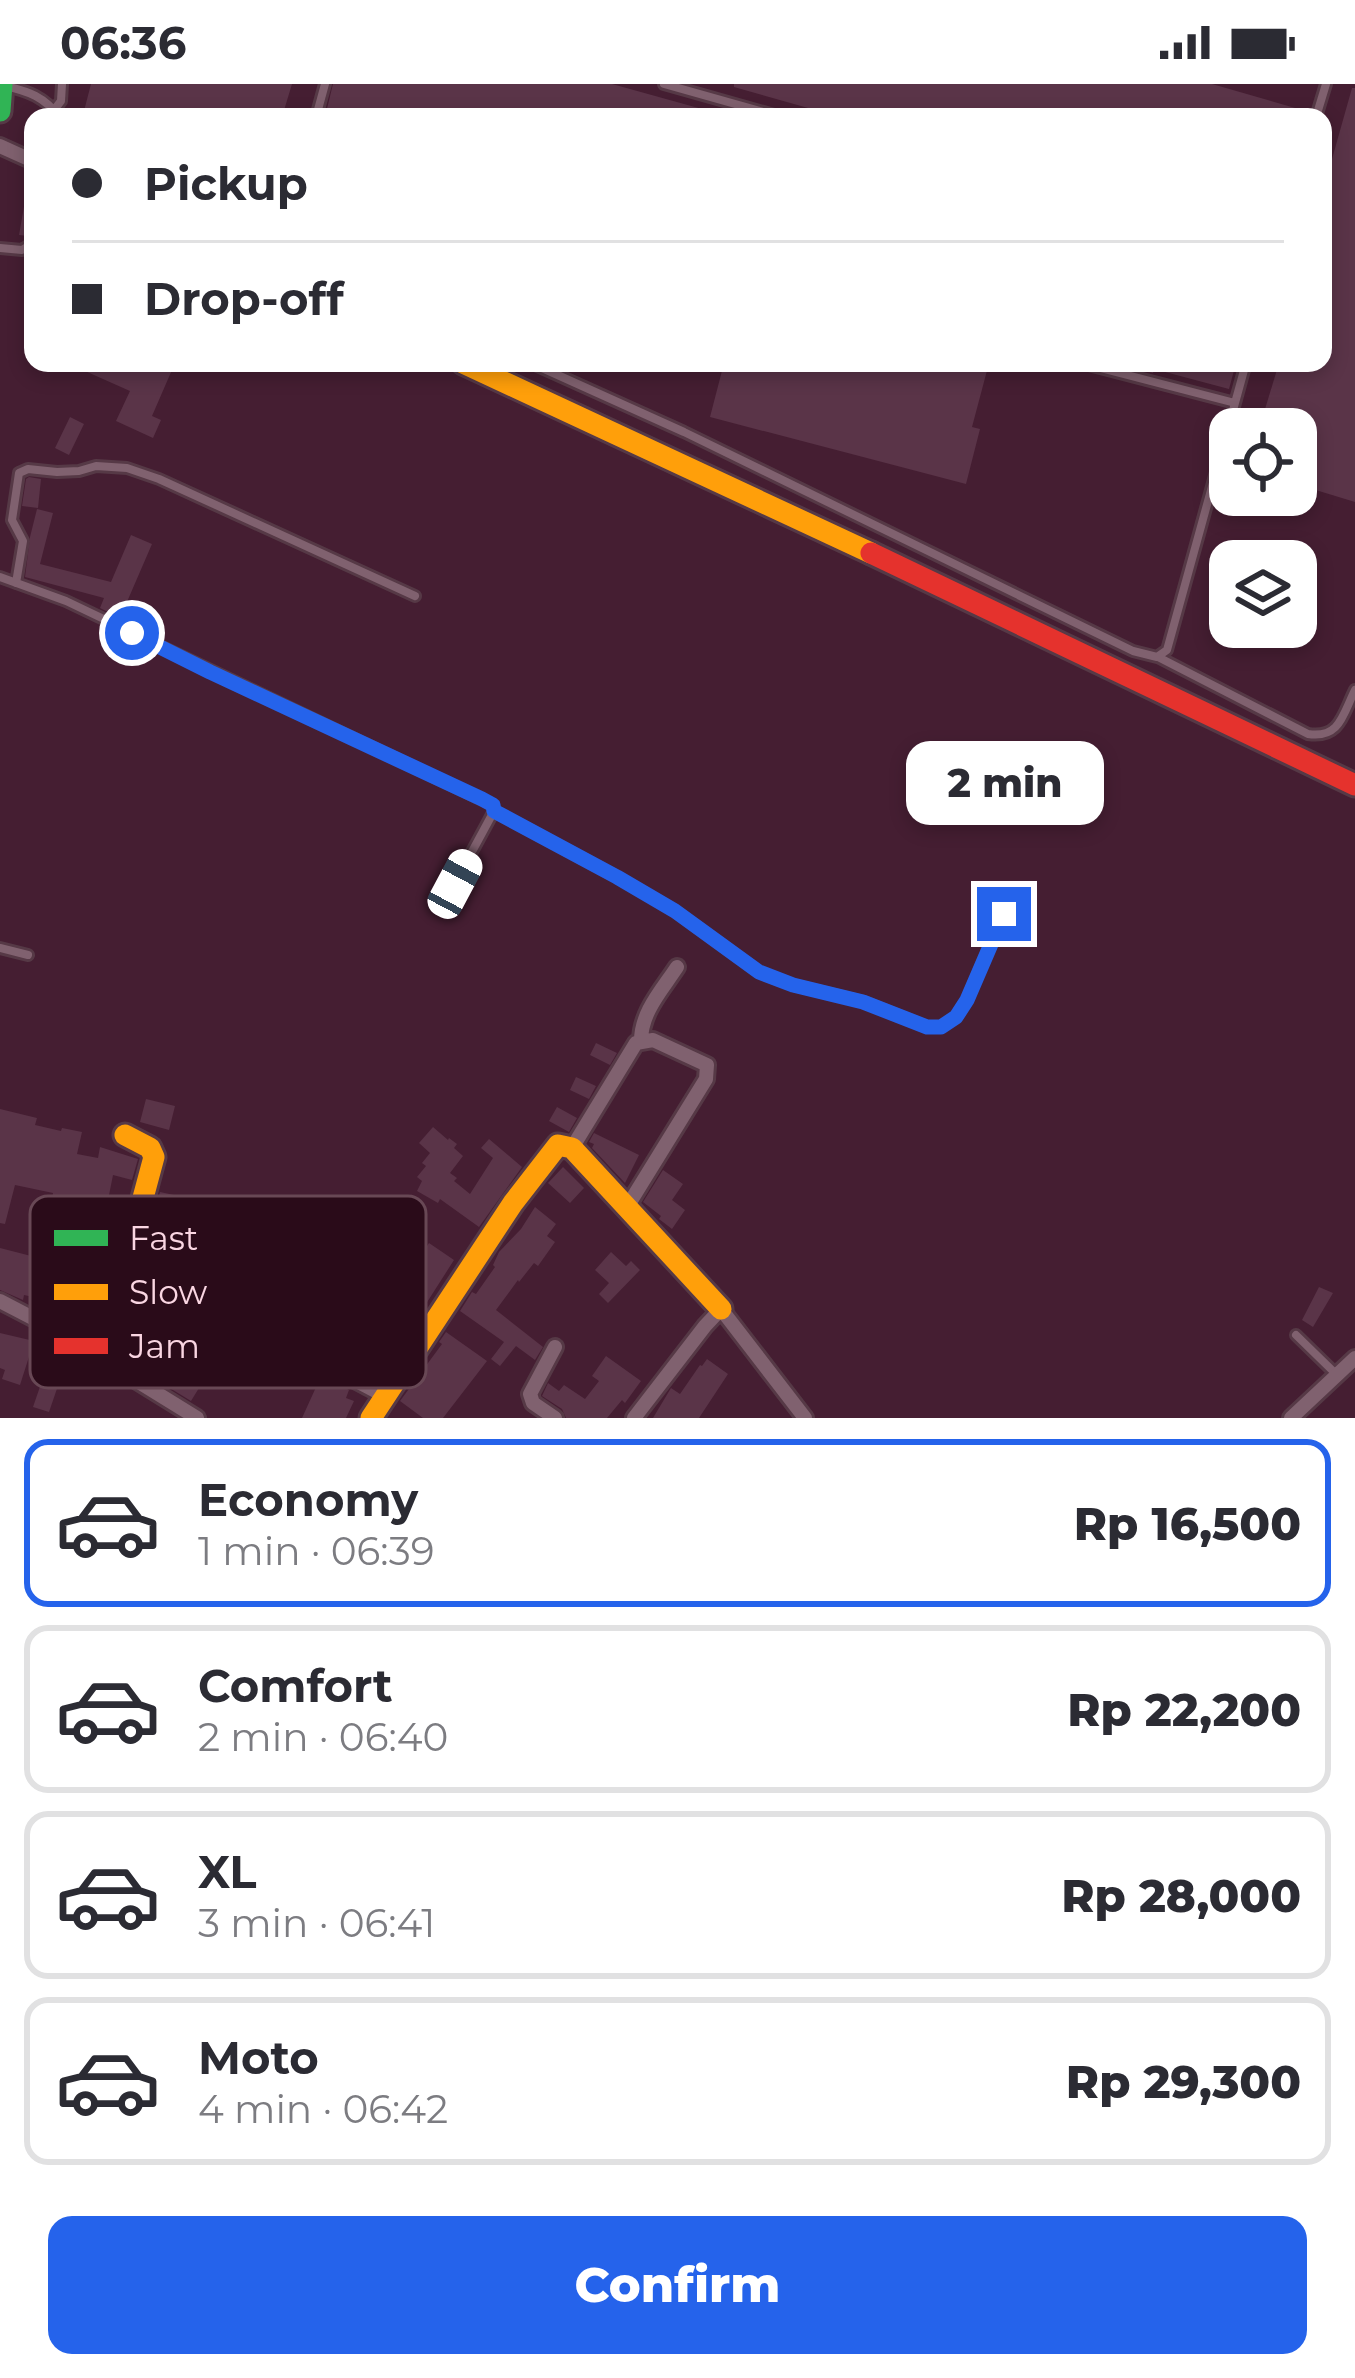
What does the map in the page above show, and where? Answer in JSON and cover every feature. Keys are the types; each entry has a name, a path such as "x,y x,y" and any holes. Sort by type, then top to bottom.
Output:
{"street":[{"path":"0,106 2,85"},
{"path":"482,372 1355,785"},
{"path":"641,1041 646,1014 677,967"},
{"path":"572,1148 641,1041 653,1040 704,1062 708,1073 627,1208"},
{"path":"125,1135 150,1148 154,1157 144,1196"},
{"path":"426,1337 553,1148 572,1148 721,1310 805,1418"},
{"path":"0,1301 30,1318"},
{"path":"634,1418 721,1310"},
{"path":"555,1347 530,1394 533,1403 555,1418"},
{"path":"1291,1418 1355,1358"},
{"path":"148,1388 197,1418"},
{"path":"369,1388 387,1397"},
{"path":"371,1418 393,1388"}],"lane":[{"path":"664,84 749,108"},
{"path":"2,85 27,91 51,108"},
{"path":"551,372 1133,651 1156,657 1308,734 1323,736 1334,731 1355,689"},
{"path":"1116,372 1235,403"},
{"path":"1156,657 1167,650 1244,372"},
{"path":"16,583 23,541 12,520 19,473 113,466 159,479 415,596"},
{"path":"0,577 66,601 493,805 455,884"},
{"path":"494,811 675,911 759,972 863,1002 927,1027 941,1027 956,1017 1004,914"},
{"path":"0,948 28,955"},
{"path":"1296,1335 1337,1375"}],"building":[{"path":"91,84 292,84 285,108 85,108"},
{"path":"333,84 612,84 698,108 327,108"},
{"path":"1212,84 1295,108 808,108 734,87"},
{"path":"1355,88 1355,502 1317,490 1317,408 1265,408 1276,372 1332,372 1332,159"},
{"path":"87,372 171,372 152,416 161,420 153,438 116,421 130,391"},
{"path":"722,372 987,372 972,427 980,429 966,484 710,417"},
{"path":"1165,372 1234,372 1229,389"},
{"path":"70,417 84,424 69,455 55,448"},
{"path":"29,477 41,479 38,508 22,506"},
{"path":"37,509 53,513 40,564 111,582 131,535 152,544 120,618 100,608 104,598 25,577"},
{"path":"596,1043 617,1053 610,1065 590,1055"},
{"path":"576,1077 596,1086 589,1099 570,1090"},
{"path":"146,1099 175,1106 169,1130 140,1122"},
{"path":"557,1107 577,1118 569,1132 549,1121"},
{"path":"0,1109 37,1118 35,1125 82,1132 77,1154 98,1158 100,1147 138,1159 132,1180 113,1175 109,1196 52,1196 15,1185 5,1224 0,1223"},
{"path":"433,1127 457,1144 454,1148 463,1156 450,1173 470,1194 493,1158 481,1148 489,1139 522,1167 479,1227 440,1199 438,1203 417,1191 422,1181 417,1177 430,1153 419,1143"},
{"path":"594,1133 639,1155 625,1183 592,1148 589,1142"},
{"path":"563,1167 584,1188 570,1203 548,1183"},
{"path":"663,1170 683,1184 672,1200 685,1210 672,1229 643,1202"},
{"path":"535,1207 556,1224 547,1236 555,1242 496,1310 543,1347 535,1360 516,1346 500,1366 491,1359 504,1342 460,1311"},
{"path":"429,1243 454,1260 426,1304 427,1254"},
{"path":"0,1248 30,1256 30,1296 24,1295 23,1300 0,1290"},
{"path":"611,1252 626,1266 631,1261 640,1270 608,1303 599,1294 609,1283 595,1270"},
{"path":"1319,1287 1333,1293 1313,1327 1302,1320"},
{"path":"446,1332 487,1361 443,1418 423,1418 400,1401 410,1388 426,1388 426,1366"},
{"path":"0,1333 30,1340 20,1385 2,1379 5,1370 0,1368"},
{"path":"606,1356 641,1381 607,1418 566,1418 562,1409 542,1396 548,1383 559,1391 564,1385 585,1399 599,1381 592,1376"},
{"path":"707,1359 728,1374 699,1418 653,1418 671,1388 680,1394"},
{"path":"40,1388 57,1388 49,1412 33,1407"},
{"path":"170,1388 199,1388 191,1401"},
{"path":"316,1388 345,1388 346,1398 354,1401 346,1418 302,1418"}],"traffic: fast":[{"path":"0,111 2,84"}],"traffic: slow":[{"path":"482,372 871,553"},
{"path":"125,1135 150,1148 154,1157 144,1196"},
{"path":"426,1335 513,1203 558,1145 572,1148 721,1309"},
{"path":"371,1418 391,1388"}],"traffic: jam":[{"path":"871,553 1355,785"}],"route":[{"path":"132,633 482,799 494,811 675,911 759,972 793,985 863,1002 927,1027 941,1027 956,1017 967,1000 1004,914"}]}
